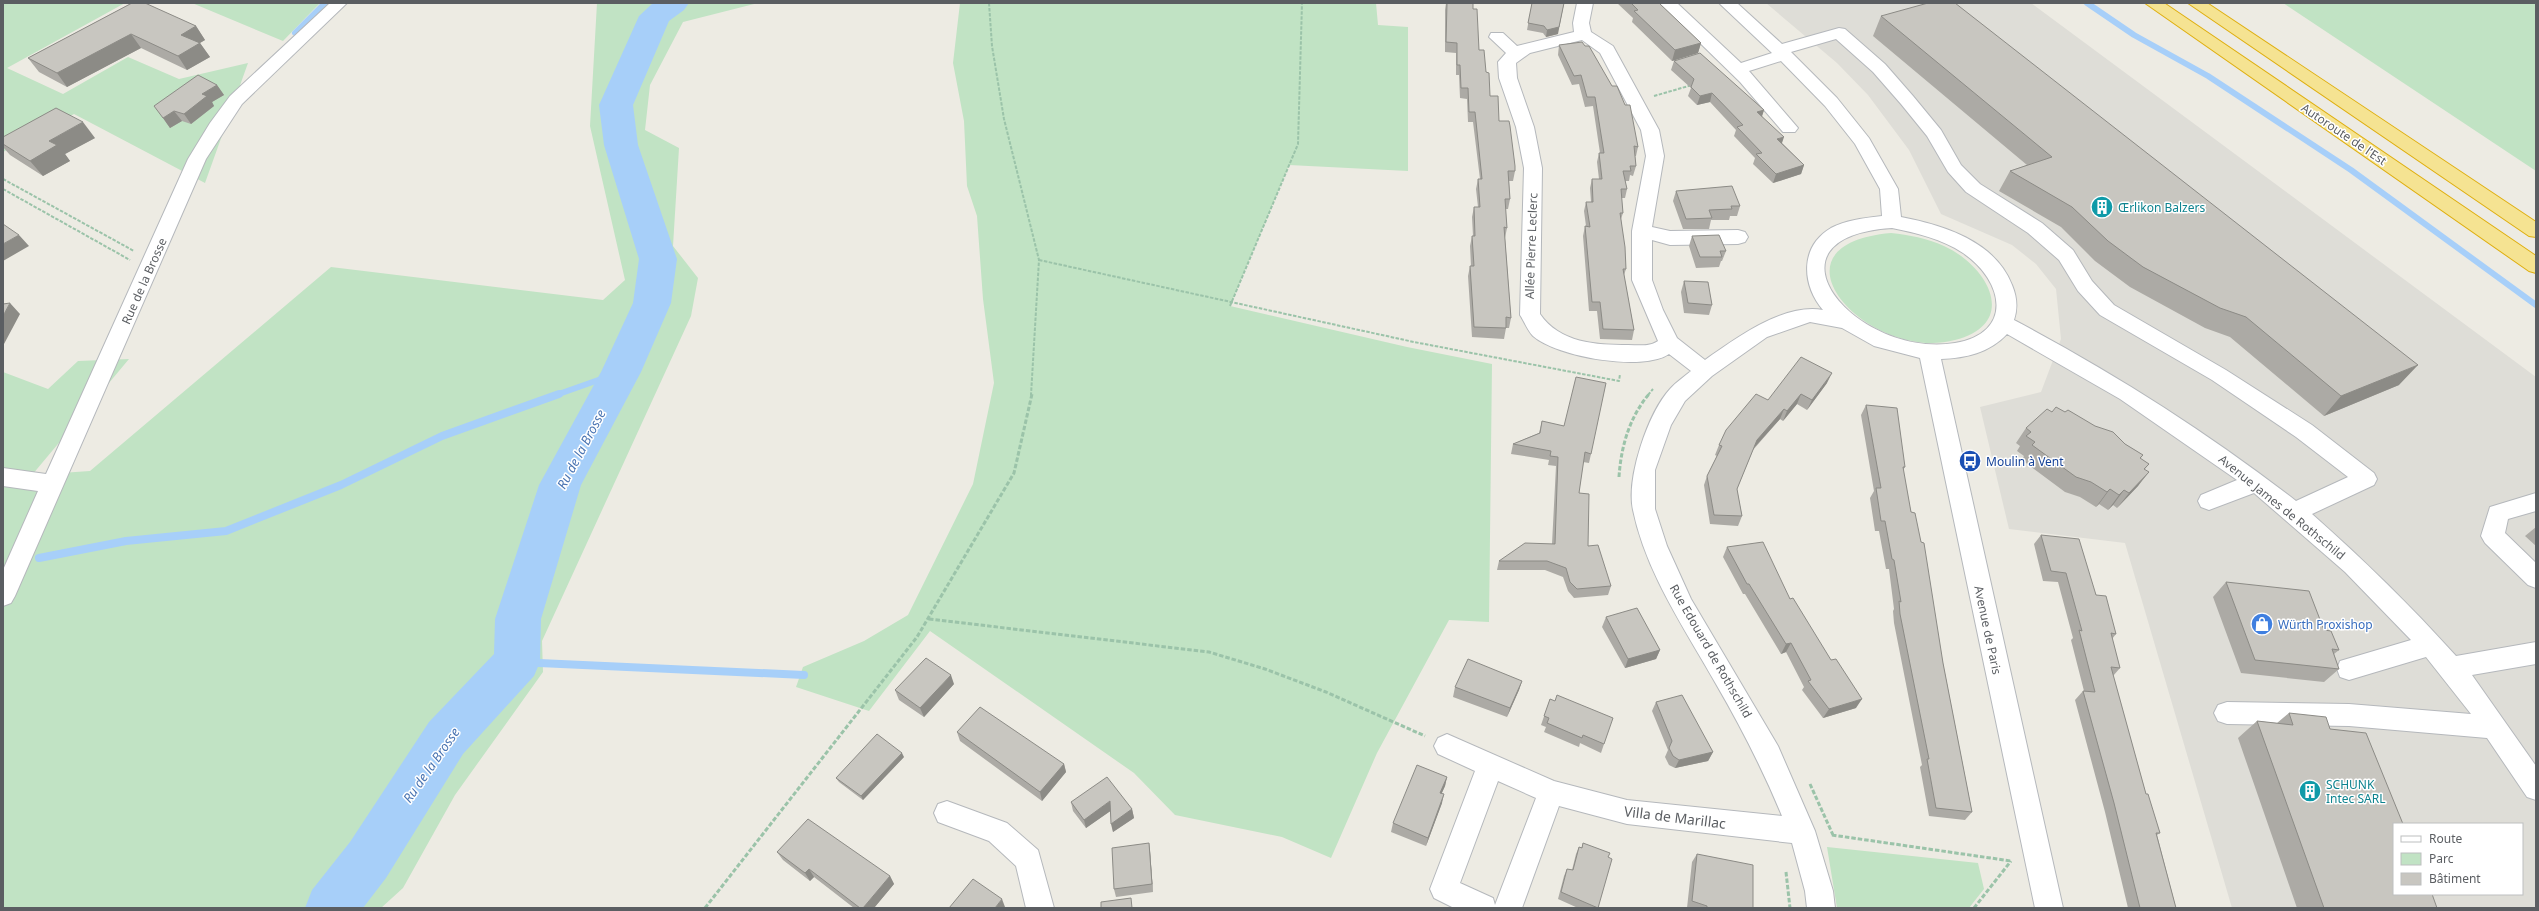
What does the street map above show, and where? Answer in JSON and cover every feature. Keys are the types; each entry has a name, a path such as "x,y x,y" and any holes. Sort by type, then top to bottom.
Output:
{"highway":[{"name":"Autoroute de l’Est","path":"2153,3 2536,266"},
{"path":"2196,3 2536,231"}],"street":[{"name":"Rue de la Brosse","path":"3,596 198,159 216,127 236,100 339,3"},
{"path":"1585,3 1581,23 1583,34 1606,50 1650,130 1655,156 1642,231 1642,280 1653,310 1669,344 1705,371"},
{"path":"1727,3 1782,52 1831,102 1863,142 1889,189 1892,222"},
{"path":"1667,4 1739,69 1765,96 1789,128"},
{"path":"1739,69 1782,52 1838,33 1879,68 1907,100 1935,134 1954,168 1972,188 2035,228 2066,255 2085,286 2107,310 2219,375 2304,432 2366,479 2293,513"},
{"path":"1497,37 1514,52 1525,48 1560,42 1583,34"},
{"name":"Allée Pierre Leclerc","path":"1514,52 1507,62 1508,78 1525,128 1533,168 1529,286 1530,315 1540,330 1557,341 1578,350 1643,354 1655,353 1669,344"},
{"path":"1892,222 1920,227 1948,236 1972,250 1992,267 2004,286 2009,306 2004,324 1988,341 1961,351 1928,352 1899,347 1871,337 1846,322 1828,304 1817,283 1815,263 1824,245 1840,232 1864,224 1892,222"},
{"path":"1642,231 1670,238 1738,237"},
{"name":"Rue Edouard de Rothschild","path":"1821,908 1819,891 1802,831 1769,754 1682,605 1655,546 1644,509 1644,470 1660,425 1677,395 1705,371 1760,332 1809,315 1846,322"},
{"name":"Avenue James de Rothschild","path":"2004,324 2098,374 2233,464 2330,543 2395,607 2451,668 2536,788"},
{"name":"Avenue de Paris","path":"1928,352 2049,908"},
{"path":"3,477 53,484"},
{"path":"2209,502 2256,483"},
{"path":"2536,502 2498,513 2493,536 2536,578"},
{"path":"2350,669 2429,645"},
{"path":"2451,668 2536,654"},
{"path":"2227,713 2353,726 2494,727"},
{"name":"Villa de Marillac","path":"1447,746 1550,792 1627,812 1802,831"},
{"path":"1483,908 1444,889 1490,766"},
{"path":"1508,908 1550,792"},
{"path":"947,813 998,832 1028,859 1040,908"}],"path":[{"path":"705,908 930,619 1014,474 1032,392 1039,260 1004,119 992,46 989,3"},
{"path":"1230,306 1298,144 1302,3"},
{"path":"1634,100 1643,99 1694,85"},
{"path":"3,179 151,266"},
{"path":"3,189 151,266"},
{"path":"1039,260 1414,342 1619,381"},
{"path":"1619,480 1620,457 1631,423 1641,402 1656,385"},
{"path":"930,619 1209,652 1265,669 1326,692 1447,746"},
{"path":"1809,782 1832,835"},
{"path":"1802,831 2011,861 1974,908"},
{"path":"1784,866 1790,908"}],"shaded area":[{"path":"1766,3 2031,3 2536,377 2536,908 2232,908 2125,543 2009,529 1980,407 2041,392 2061,339 2056,289 2036,264 2012,245 1941,214 1909,150 1868,95 1837,63"}],"green space":[{"path":"3,3 125,3 7,68 63,94 128,57 179,79 248,63 205,183 74,114 3,152"},
{"path":"192,3 320,3 283,41"},
{"path":"597,3 758,3 683,22 650,85 645,130 679,148 673,246 698,278 691,316 542,641 543,672 455,795 403,888 381,908 3,908 3,372 48,389 78,361 129,359 32,475 90,471 331,267 603,300 625,280 590,126"},
{"path":"960,3 1376,3 1378,25 1408,27 1408,171 1289,165 1230,306 1407,347 1492,364 1489,622 1449,620 1377,753 1331,858 1282,837 1175,815 1134,773 930,631 869,711 796,687 803,667 864,641 908,615 973,484 994,383 983,299 977,216 967,186 964,121 953,63"},
{"path":"2283,3 2536,3 2536,171"},
{"path":"1891,233 1918,237 1938,243 1960,255 1984,280 1990,294 1992,308 1987,321 1975,332 1955,340 1922,342 1890,335 1862,319 1841,300 1830,278 1833,258 1852,242"},
{"path":"1827,847 1978,863 1984,889 1969,908 1837,908"}],"building":[{"path":"132,3 145,3 196,26 181,35 200,43 178,56 131,34 57,73 28,58"},
{"path":"1447,3 1473,3 1473,9 1477,9 1479,50 1484,50 1486,72 1489,73 1490,96 1498,96 1499,121 1509,121 1510,126 1515,171 1508,171 1510,199 1505,199 1507,228 1504,227 1511,318 1506,317 1506,328 1474,327 1470,266 1474,266 1472,236 1475,236 1474,207 1480,207 1478,179 1482,179 1475,112 1469,112 1468,88 1461,88 1460,65 1457,65 1457,43 1446,42"},
{"path":"1532,3 1564,3 1559,27 1547,30 1544,26 1528,23"},
{"path":"1631,3 1659,3 1701,43 1675,50 1634,11 1638,10"},
{"name":"Œrlikon Balzers","path":"1928,3 1955,3 2418,365 2341,396 2246,317 2220,308 2143,267 2108,241 2072,207 2010,171 2052,157 1881,16"},
{"path":"1582,42 1585,46 1589,46 1612,86 1617,86 1625,105 1630,105 1638,147 1634,146 1636,166 1630,166 1631,171 1623,171 1627,189 1621,189 1623,213 1620,213 1625,247 1626,269 1623,269 1634,330 1603,329 1600,302 1592,302 1585,226 1590,227 1586,202 1593,202 1592,179 1602,179 1599,153 1604,153 1595,97 1587,97 1581,75 1574,76 1559,45"},
{"path":"1700,53 1764,110 1757,112 1784,137 1777,139 1804,165 1776,174 1756,154 1762,153 1737,127 1743,125 1712,93 1700,96 1691,87 1694,79 1674,61"},
{"path":"198,75 217,85 202,94 207,96 184,114 174,111 163,118 154,106"},
{"path":"56,108 83,122 49,141 57,145 30,161 3,144 3,137"},
{"path":"1732,186 1740,206 1731,206 1732,209 1709,210 1712,218 1686,219 1676,191"},
{"path":"3,224 19,235 3,244"},
{"path":"1719,235 1726,251 1720,251 1722,257 1700,257 1692,236"},
{"path":"1684,281 1708,282 1712,305 1688,303"},
{"path":"10,303 3,316 3,304"},
{"path":"1801,357 1832,373 1812,400 1801,394 1787,411 1784,409 1757,440 1737,489 1742,516 1714,515 1707,476 1722,446 1719,445 1726,430 1756,394 1768,400"},
{"path":"1576,377 1606,383 1591,454 1585,452 1579,493 1589,494 1588,546 1598,545 1611,586 1577,589 1570,582 1566,568 1547,561 1499,561 1525,543 1555,544 1558,457 1550,456 1551,451 1513,444 1540,433 1542,421 1564,426"},
{"path":"1866,405 1897,408 1905,467 1903,467 1911,512 1915,513 1921,542 1924,543 1943,663 1972,812 1936,808 1927,759 1929,759 1900,614 1899,601 1901,602 1894,560 1892,559 1885,521 1881,521 1876,488 1881,488"},
{"path":"2056,407 2065,412 2068,410 2095,426 2113,432 2125,444 2143,455 2140,458 2149,464 2144,469 2149,472 2129,493 2124,490 2119,495 2110,489 2107,492 2091,482 2076,477 2032,445 2035,442 2026,436 2031,432 2026,428 2047,409 2052,412"},
{"path":"2041,535 2079,539 2096,595 2106,596 2116,634 2111,633 2120,668 2111,667 2146,794 2148,794 2160,833 2156,833 2176,908 2140,908 2114,803 2083,691 2095,692 2079,630 2082,631 2066,573 2051,571"},
{"path":"1763,542 1790,599 1793,598 1831,660 1836,659 1862,699 1829,709 1808,681 1811,680 1791,643 1786,644 1749,584 1747,584 1727,547"},
{"path":"2226,582 2309,591 2324,630 2331,631 2339,650 2332,649 2339,669 2255,660"},
{"path":"1637,608 1660,650 1628,659 1606,617"},
{"path":"926,658 951,675 920,708 895,690"},
{"path":"1468,659 1522,681 1510,708 1455,687"},
{"path":"1557,695 1613,718 1604,744 1583,735 1582,738 1547,723 1549,718 1544,716 1550,699 1555,701"},
{"path":"1682,695 1713,752 1679,760 1673,756 1669,748 1672,741 1656,702"},
{"path":"980,707 1064,764 1040,792 957,732"},
{"name":"SCHUNK Intec SARL","path":"2289,713 2326,717 2330,729 2366,733 2403,823 2393,823 2393,895 2432,895 2437,908 2324,908 2257,721 2293,725"},
{"path":"877,734 902,753 861,796 836,778"},
{"path":"1417,765 1447,777 1440,793 1444,794 1428,838 1393,823"},
{"path":"1107,777 1132,809 1111,824 1110,801 1084,820 1071,802"},
{"path":"808,819 890,876 863,908 860,908 809,869 805,873 777,852"},
{"path":"1149,843 1152,884 1114,889 1112,848"},
{"path":"1583,843 1610,853 1608,857 1612,859 1598,908 1561,892 1567,869 1573,870 1579,847 1582,848"},
{"path":"1697,854 1753,865 1753,908 1707,908 1707,906 1692,901"},
{"path":"973,879 1002,899 995,908 949,908"},
{"path":"1131,898 1132,908 1101,908 1101,902"}],"waterway":[{"path":"295,33 325,3"},
{"name":"Ru de la Brosse","path":"331,908 368,860 446,738 517,662 518,619 560,485 621,372 652,303 658,259 621,145 616,105 655,16 673,3"},
{"path":"2087,3 2134,35 2208,76 2351,170 2536,305"},
{"path":"556,395 621,372"},
{"path":"39,558 126,541 226,531 341,485 442,436 559,394"},
{"path":"517,662 804,675"}],"place":[{"name":"Œrlikon Balzers","path":"2102,207"},
{"name":"Moulin à Vent","path":"1970,461"},
{"name":"Würth Proxishop","path":"2262,624"},
{"name":"SCHUNK Intec SARL","path":"2310,791"}]}
